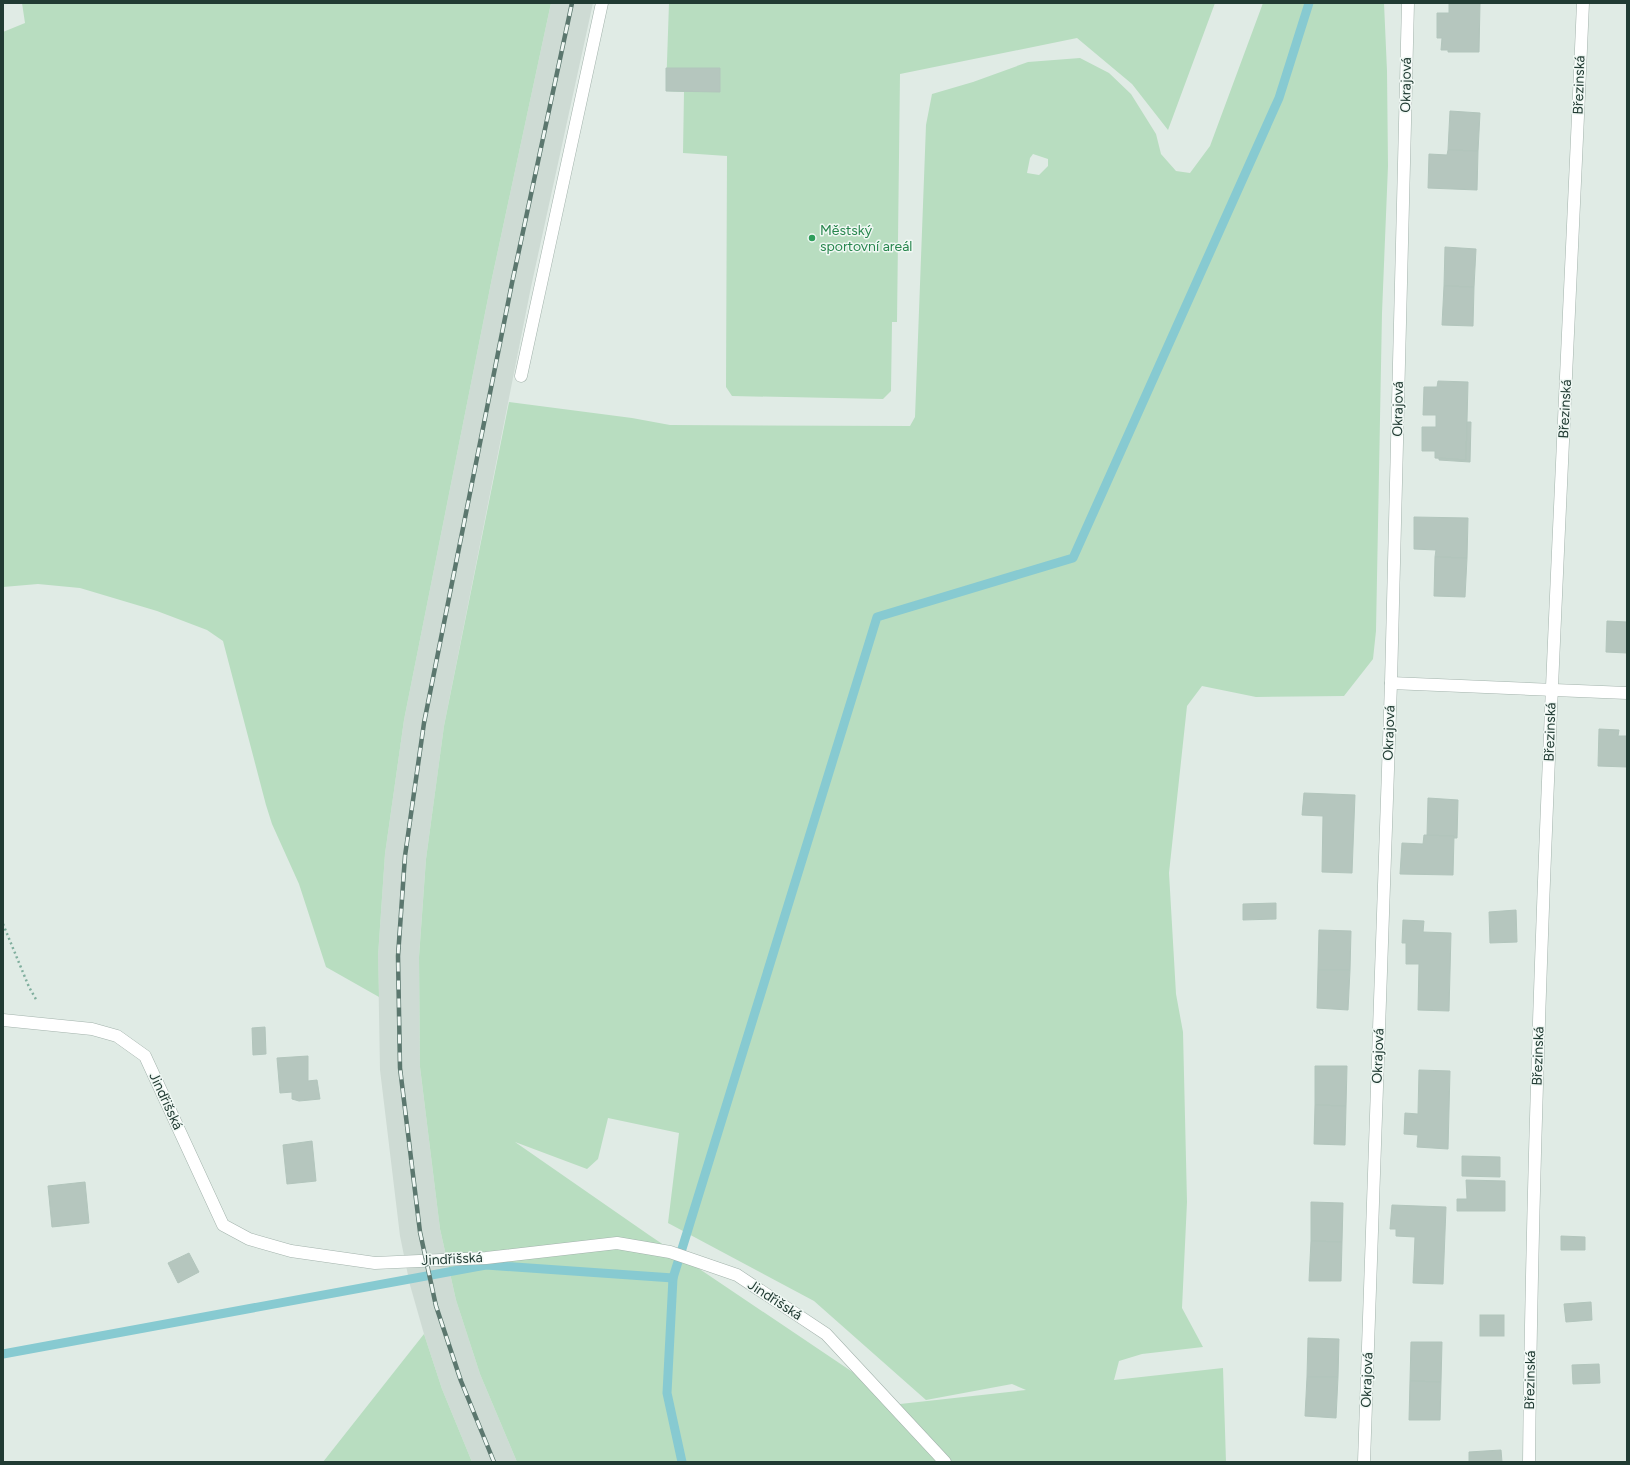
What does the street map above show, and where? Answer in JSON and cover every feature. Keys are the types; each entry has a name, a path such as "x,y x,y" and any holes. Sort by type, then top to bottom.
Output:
{"street":[{"path":"521,376 602,3"},
{"name":"Okrajová","path":"1364,1462 1391,683 1408,3"},
{"name":"Březinská","path":"1529,1462 1531,1276 1551,690 1583,3"},
{"path":"1391,683 1627,693"},
{"name":"Jindřišská","path":"3,1020 92,1029 117,1036 145,1056 223,1225 249,1238 291,1251 375,1263 486,1258 617,1243 670,1252 737,1275 826,1334 945,1462"}],"path":[{"path":"3,924 29,987 49,1024"}],"shaded area":[{"path":"551,3 593,3 531,287 444,726 426,859 419,957 420,1067 440,1229 456,1300 480,1374 517,1462 472,1462 442,1389 424,1334 410,1285 400,1236 380,1070 378,956 385,854 404,720 492,278"}],"green space":[{"path":"22,3 551,3 492,278 404,720 385,854 378,956 379,997 326,967 299,884 272,824 223,641 207,630 157,611 80,588 38,584 3,587 3,32 25,23"},
{"name":"Městský sportovní areál","path":"669,3 1215,3 1168,130 1132,84 1077,38 900,74 897,322 892,322 891,391 883,399 732,396 726,387 727,156 683,153 684,92 666,91"},
{"path":"1263,3 1384,3 1387,71 1388,166 1382,313 1376,631 1373,659 1344,696 1256,697 1202,686 1187,706 1169,873 1176,994 1183,1032 1187,1202 1182,1308 1203,1347 1142,1354 1119,1361 1114,1380 1223,1368 1226,1462 517,1462 480,1374 456,1300 440,1229 420,1067 419,957 426,859 444,726 509,402 632,418 670,425 910,426 915,417 926,125 932,94 973,82 1028,62 1080,58 1109,73 1131,94 1156,134 1161,154 1176,171 1190,173 1210,146","holes":["1033,154 1048,159 1048,166 1039,175 1027,173 1030,158","608,1118 679,1133 668,1223 814,1301 926,1400 1012,1384 1026,1390 900,1404 649,1235 515,1142 587,1169 598,1159"]},
{"path":"424,1334 442,1389 472,1462 323,1462"}],"building":[{"path":"1449,3 1480,3 1479,52 1448,52 1448,50 1441,50 1442,38 1437,38 1437,13 1449,13"},
{"path":"666,68 720,68 720,92 666,91"},
{"path":"1450,111 1480,113 1478,151 1448,150"},
{"path":"1448,150 1478,151 1477,190 1428,188 1429,154 1447,155"},
{"path":"1445,247 1476,249 1474,287 1444,286"},
{"path":"1444,286 1474,287 1473,326 1442,325"},
{"path":"1438,381 1468,382 1466,460 1435,458 1435,451 1422,451 1422,427 1436,427 1436,415 1423,415 1424,387 1437,387"},
{"path":"1467,422 1471,422 1470,462 1439,460 1439,458 1466,460"},
{"path":"1414,517 1468,518 1467,558 1435,557 1436,550 1414,549"},
{"path":"1435,557 1467,558 1465,597 1434,596"},
{"path":"1607,621 1627,622 1627,653 1606,652"},
{"path":"1599,729 1619,730 1618,736 1627,736 1627,767 1598,766"},
{"path":"1304,793 1355,795 1352,873 1322,872 1323,816 1302,815"},
{"path":"1428,798 1458,800 1457,838 1454,838 1454,836 1427,836"},
{"path":"1424,835 1454,836 1453,875 1400,874 1402,843 1423,844"},
{"path":"1276,903 1276,919 1243,920 1243,904"},
{"path":"1516,910 1517,942 1490,943 1489,912"},
{"path":"1403,920 1424,921 1423,932 1451,933 1449,1011 1418,1010 1419,964 1406,964 1406,943 1402,943"},
{"path":"1319,930 1351,931 1350,970 1318,970"},
{"path":"1318,970 1350,970 1348,1010 1317,1008"},
{"path":"265,1027 266,1054 253,1055 252,1028"},
{"path":"308,1056 308,1081 317,1080 320,1099 299,1101 292,1099 292,1092 280,1093 277,1058"},
{"path":"1315,1066 1347,1066 1346,1106 1315,1105"},
{"path":"1419,1070 1450,1071 1448,1149 1417,1147 1418,1135 1404,1134 1405,1113 1418,1114"},
{"path":"1315,1105 1346,1106 1345,1145 1314,1144"},
{"path":"312,1141 316,1181 287,1184 283,1145"},
{"path":"1462,1156 1500,1157 1500,1177 1462,1176"},
{"path":"1466,1180 1505,1181 1505,1211 1457,1211 1457,1199 1467,1199"},
{"path":"85,1182 89,1223 52,1227 48,1186"},
{"path":"1311,1202 1343,1203 1342,1242 1311,1241"},
{"path":"1392,1205 1446,1207 1443,1284 1413,1283 1415,1237 1396,1236 1396,1229 1390,1229"},
{"path":"1561,1236 1585,1237 1585,1250 1561,1250"},
{"path":"1311,1241 1342,1242 1341,1281 1309,1281"},
{"path":"189,1253 199,1272 178,1283 168,1263"},
{"path":"1591,1302 1592,1320 1566,1322 1564,1304"},
{"path":"1480,1315 1504,1315 1504,1336 1480,1336"},
{"path":"1308,1338 1339,1339 1338,1377 1307,1377"},
{"path":"1411,1342 1442,1342 1441,1382 1410,1381"},
{"path":"1599,1364 1600,1383 1573,1384 1572,1365"},
{"path":"1307,1377 1338,1377 1336,1418 1305,1416"},
{"path":"1410,1381 1441,1382 1440,1420 1409,1420"},
{"path":"1501,1450 1502,1462 1469,1462 1469,1452"}],"waterway":[{"path":"3,1354 486,1265 673,1278 877,617 1073,558 1279,98 1309,3"},
{"path":"673,1278 667,1393 682,1462"}],"railway":[{"path":"494,1462 461,1381 436,1306 420,1232 400,1068 398,956 405,856 424,723 512,283 572,3"}],"place":[{"name":"Městský sportovní areál","path":"812,238"}]}
